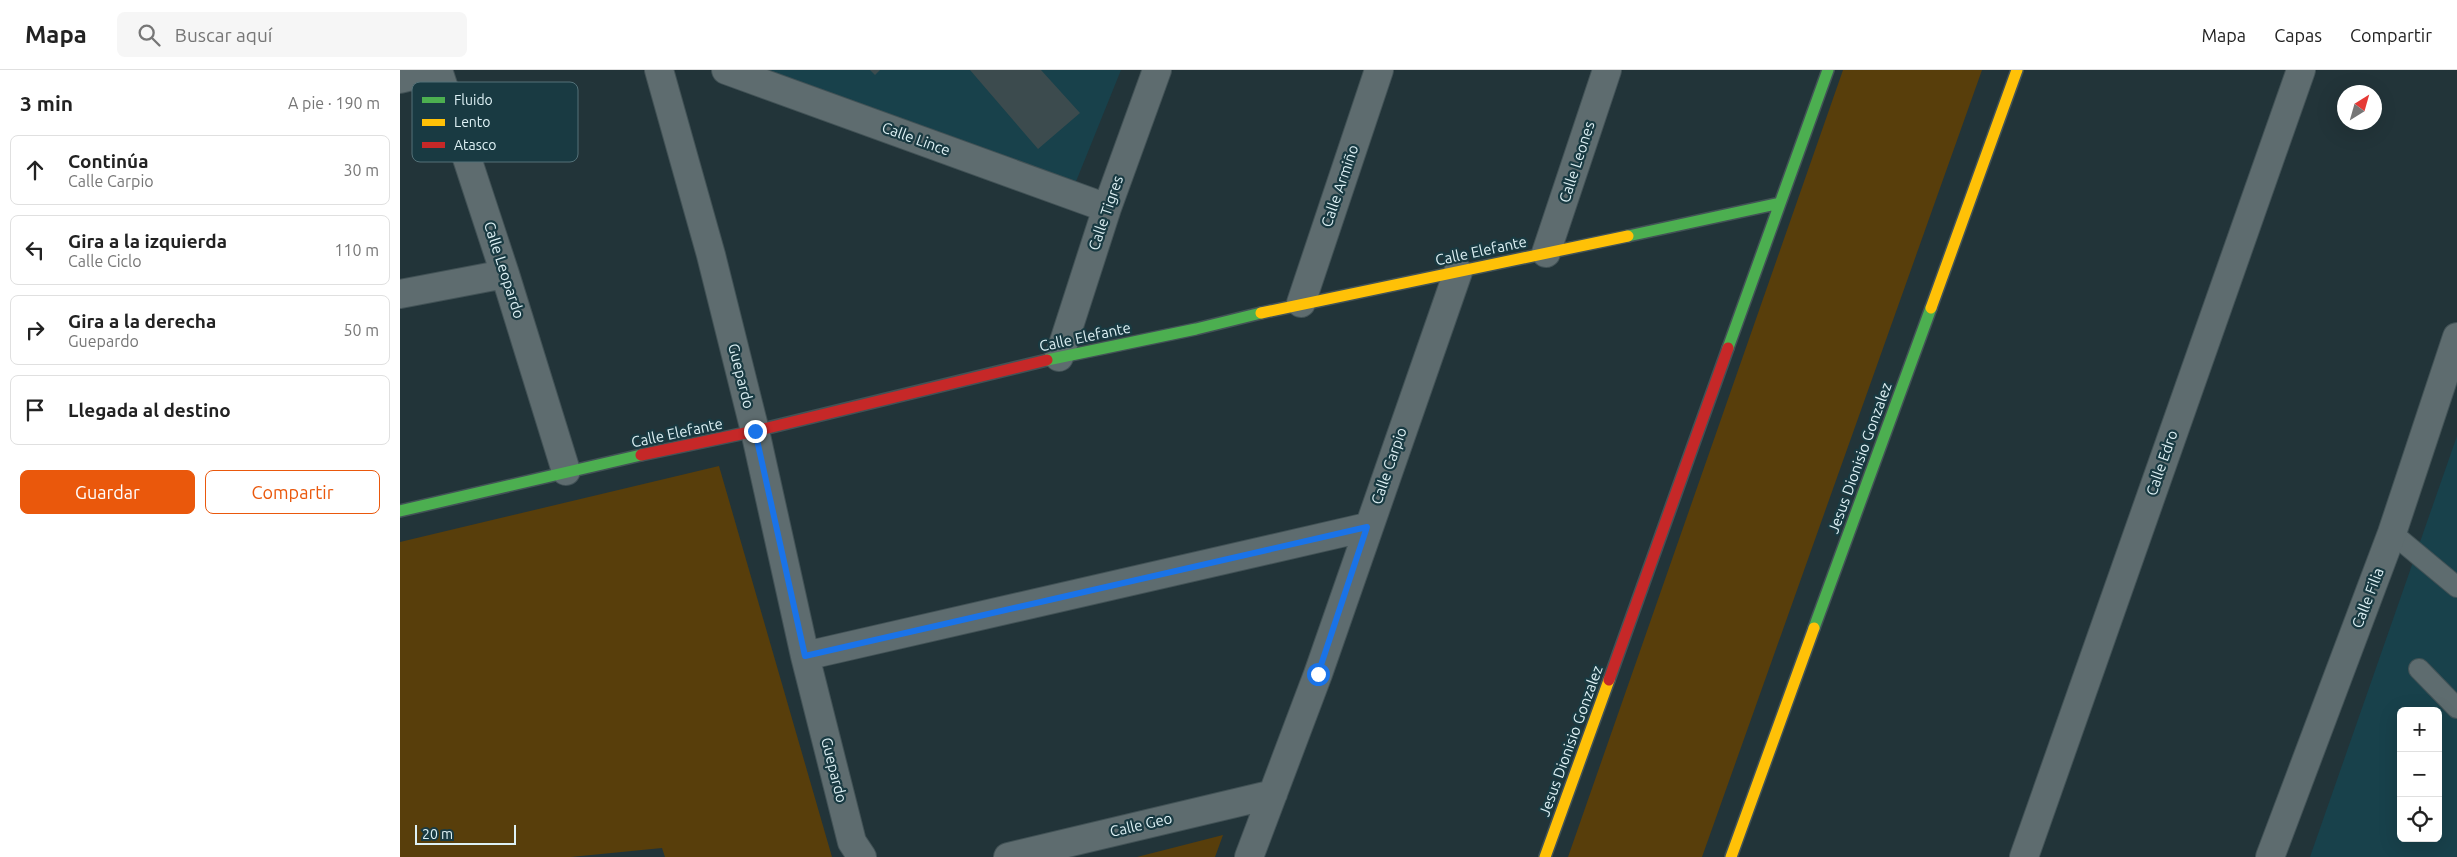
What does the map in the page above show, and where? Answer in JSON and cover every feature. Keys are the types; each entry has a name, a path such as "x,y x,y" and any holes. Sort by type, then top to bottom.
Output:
{"street":[{"path":"400,78 438,70"},
{"name":"Calle Leopardo","path":"438,70 442,82"},
{"name":"Guepardo","path":"659,70 711,255 755,431 805,656 852,842 862,857"},
{"name":"Calle Lince","path":"726,70 1107,208"},
{"name":"Calle Tigres","path":"1059,357 1107,208 1158,70"},
{"name":"Calle Armiño","path":"1301,303 1379,70"},
{"name":"Calle Leones","path":"1546,254 1607,70"},
{"name":"Jesus Dionisio Gonzalez","path":"1545,857 1828,70"},
{"name":"Jesus Dionisio Gonzalez","path":"1731,857 2017,70"},
{"name":"Calle Edro","path":"2024,857 2301,70"},
{"name":"Calle Leopardo","path":"468,162 566,472"},
{"name":"Calle Elefante","path":"400,511 566,472 755,431 1059,357 1196,328 1301,303 1546,254 1780,203"},
{"name":"Calle Carpio","path":"1249,857 1318,674 1367,527 1458,272"},
{"path":"400,294 505,274"},
{"name":"Calle Filia","path":"2270,857 2392,533 2457,337"},
{"path":"805,656 1367,527"},
{"name":"Calle Geo","path":"1008,857 1273,794"}],"lane":[{"path":"2392,533 2457,587"},
{"path":"2419,669 2457,708"}],"shaded area":[{"path":"764,70 1121,70 1075,184"},
{"path":"1843,70 1982,70 1702,857 1568,857"},
{"path":"2457,436 2457,857 2310,857"},
{"path":"719,466 832,857 665,857 662,848 571,857 400,857 400,542"},
{"path":"1223,835 1215,857 1137,857"}],"building":[{"path":"870,70 880,70 875,75"},
{"path":"970,70 1041,70 1080,113 1038,149"}],"traffic: fast":[{"path":"1728,348 1828,70"},
{"path":"1628,236 1780,203"},
{"path":"1814,628 1931,308"},
{"path":"1047,360 1196,329 1261,313"},
{"path":"400,511 641,455"}],"traffic: slow":[{"path":"1931,308 2017,70"},
{"path":"1261,313 1628,236"},
{"path":"1731,857 1814,628"},
{"path":"1545,857 1609,680"}],"traffic: jam":[{"path":"1609,680 1728,348"},
{"path":"641,455 755,431 1047,360"}],"route":[{"path":"755,431 805,656 1367,527 1318,674"}]}
